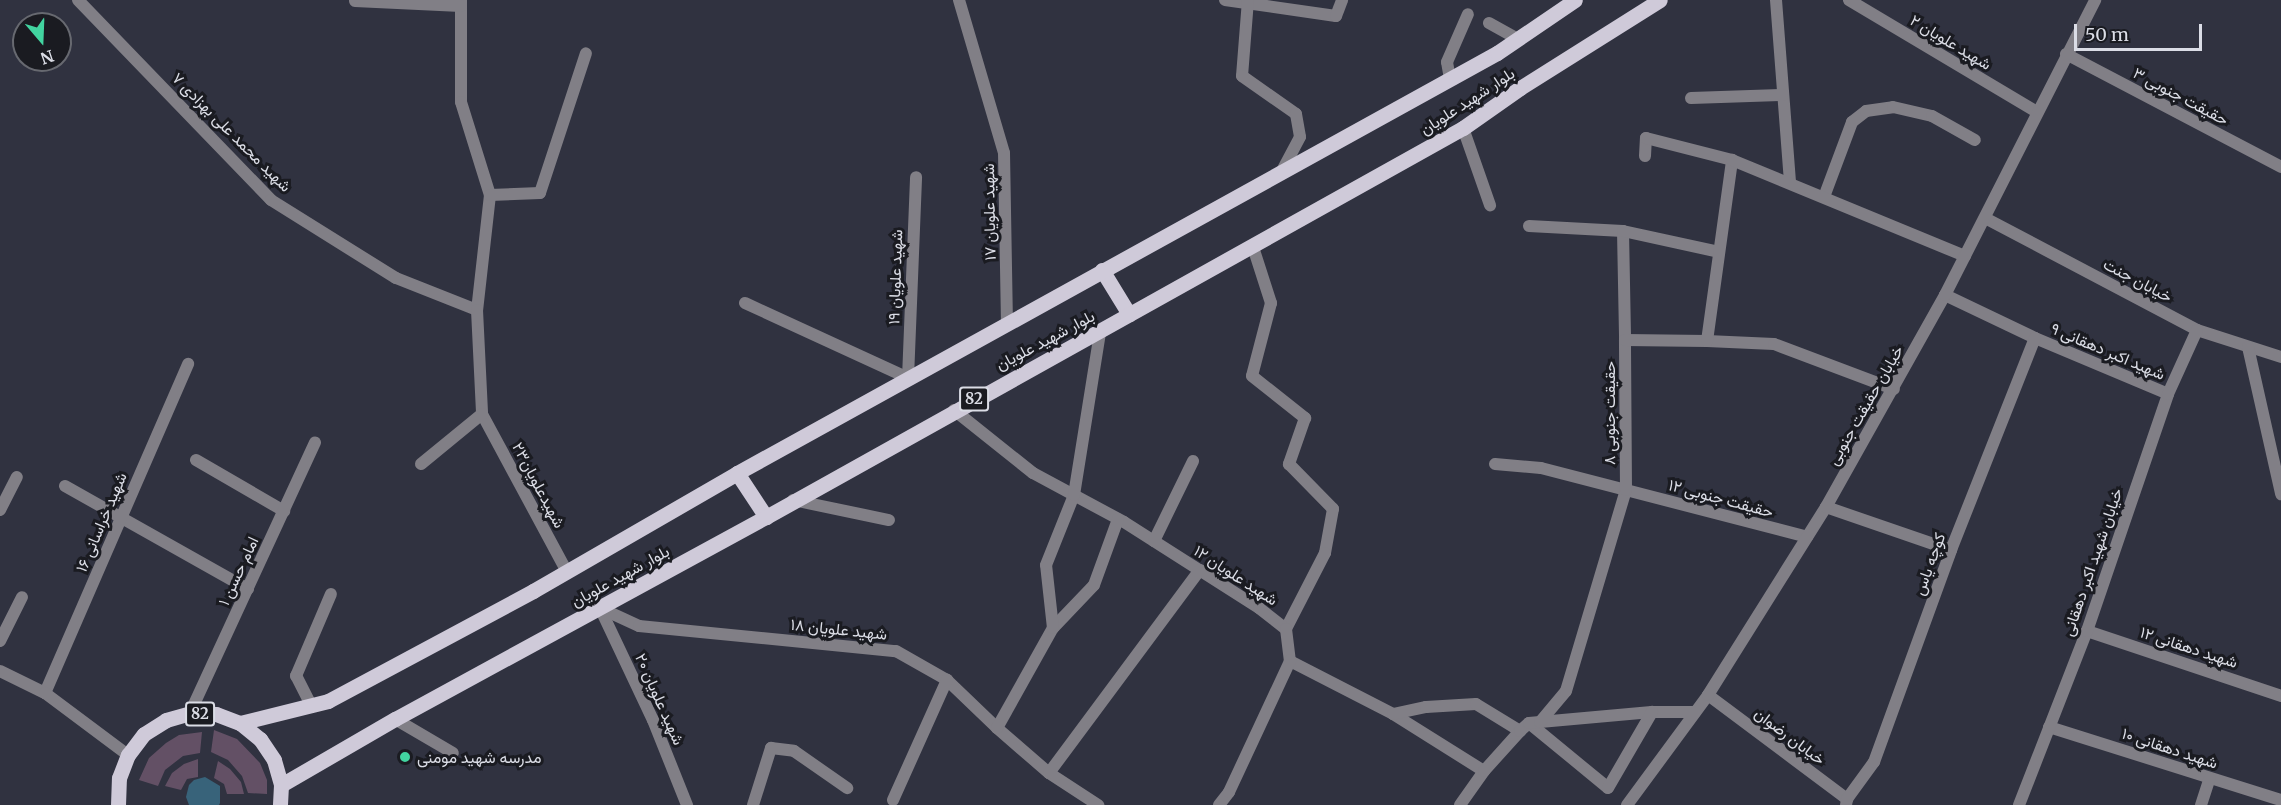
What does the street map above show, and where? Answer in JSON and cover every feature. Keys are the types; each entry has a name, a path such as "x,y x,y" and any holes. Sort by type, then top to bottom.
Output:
{"main road":[{"name":"بلوار شهید علویان","path":"240,723 328,701 567,572 737,473 1450,79 1518,39 1575,0"},
{"name":"بلوار شهید علویان","path":"281,785 395,719 766,517 954,410 1100,332 1463,128 1520,88 1660,0"},
{"path":"1102,270 1129,314"},
{"path":"737,473 766,517"},
{"name":"82","path":"118,805 119,778 128,754 144,734 166,720 190,713 216,714 240,723 260,739 274,760 281,785 280,805"}],"street":[{"name":"شهید محمد علی بهزادی ۷","path":"78,0 272,200 396,278 477,310"},
{"name":"شهید علویان ۱۷","path":"959,0 1004,153 1007,323"},
{"path":"1226,0 1336,16 1342,0"},
{"path":"1776,0 1790,182"},
{"name":"شهید علویان ۲","path":"1849,0 2037,112"},
{"name":"خیابان حقیقت جنوبی","path":"1627,805 1708,695 1826,507 1945,295 2095,0"},
{"path":"355,1 461,3 461,102 490,195 477,310 483,414 421,464"},
{"path":"1247,2 1242,76 1296,114 1300,137 1281,172"},
{"path":"1450,79 1447,62 1468,14"},
{"path":"1489,23 1518,39"},
{"path":"490,195 540,192 586,53"},
{"name":"حقیقت جنوبی ۳","path":"2066,54 2281,167"},
{"path":"1691,98 1783,95"},
{"path":"1824,197 1852,122 1866,111 1893,107 1932,116 1975,140"},
{"path":"1463,128 1490,205"},
{"path":"1645,156 1646,138 1732,160 1965,256"},
{"path":"1707,341 1732,160"},
{"name":"شهید علویان ۱۹","path":"908,378 916,177"},
{"name":"خیابان جنت","path":"1985,218 2198,330 2281,357"},
{"path":"1529,226 1623,231 1719,252"},
{"path":"1623,231 1625,340"},
{"path":"1219,805 1229,792 1290,661 1286,629 1325,552 1333,509 1289,464 1305,418 1252,376 1271,303 1253,247"},
{"name":"شهید اکبر دهقانی ۹","path":"1945,295 2036,338 2168,394"},
{"path":"745,303 908,378"},
{"name":"خیابان شهید اکبر دهقانی","path":"2019,805 2086,631 2168,394 2198,330"},
{"path":"1053,628 1046,565 1074,495 1100,332"},
{"name":"کوچه یاس","path":"1846,802 1874,762 1951,550 2036,338"},
{"name":"حقیقت جنوبی ۸","path":"1460,805 1484,771 1566,692 1626,490 1625,340 1774,344 1894,389"},
{"path":"2248,347 2281,494"},
{"name":"شهید خراسانی ۱۶","path":"45,693 188,364"},
{"name":"شهید علویان ۱۲","path":"954,410 1033,473 1154,541 1259,608 1286,629"},
{"name":"شهیدعلویان۲۳","path":"483,414 567,572"},
{"name":"امام حسن ۱","path":"190,713 315,443"},
{"path":"196,460 284,511"},
{"path":"1154,541 1193,461"},
{"name":"حقیقت جنوبی ۱۲","path":"1495,464 1541,468 1806,537"},
{"path":"0,510 17,477"},
{"path":"65,486 248,589"},
{"path":"793,500 889,520"},
{"path":"1826,507 1951,550"},
{"path":"997,729 1053,628 1094,585 1118,519"},
{"path":"1049,773 1200,570"},
{"path":"311,705 296,676 331,594"},
{"path":"0,641 22,597"},
{"name":"شهید علویان ۱۸","path":"600,608 639,626 896,651 947,680 997,729 1049,773 1098,805"},
{"name":"شهید علویان ۲۰","path":"600,608 653,720 687,805"},
{"name":"شهید دهقانی ۱۲","path":"2086,631 2281,696"},
{"path":"1290,661 1393,714 1484,771"},
{"path":"0,671 45,693 128,754"},
{"path":"892,800 947,680"},
{"name":"خیابان رضوان","path":"1708,695 1846,802"},
{"path":"1393,714 1426,707 1476,704 1530,726 1608,789 1652,712"},
{"path":"1530,726 1652,712 1695,712"},
{"path":"395,719 453,753"},
{"name":"شهید دهقانی ۱۰","path":"2049,727 2281,801"},
{"path":"753,805 771,748 794,751 847,788"},
{"path":"2201,805 2210,778"}],"shaded area":[{"path":"214,730 237,739 260,763 267,780 267,794 248,793 242,776 228,760 211,752"},
{"path":"202,732 200,753 183,756 165,770 158,786 139,780 149,758 166,743 179,735"},
{"path":"198,759 198,777 187,779 181,790 165,786 172,773 184,764"},
{"path":"218,761 230,769 241,782 244,794 227,794 224,784 214,778"}],"water":[{"path":"205,777 220,786 219,805 189,805 186,797 189,785 194,780"}],"place":[{"name":"مدرسه شهید مومنی","path":"405,757"}]}
